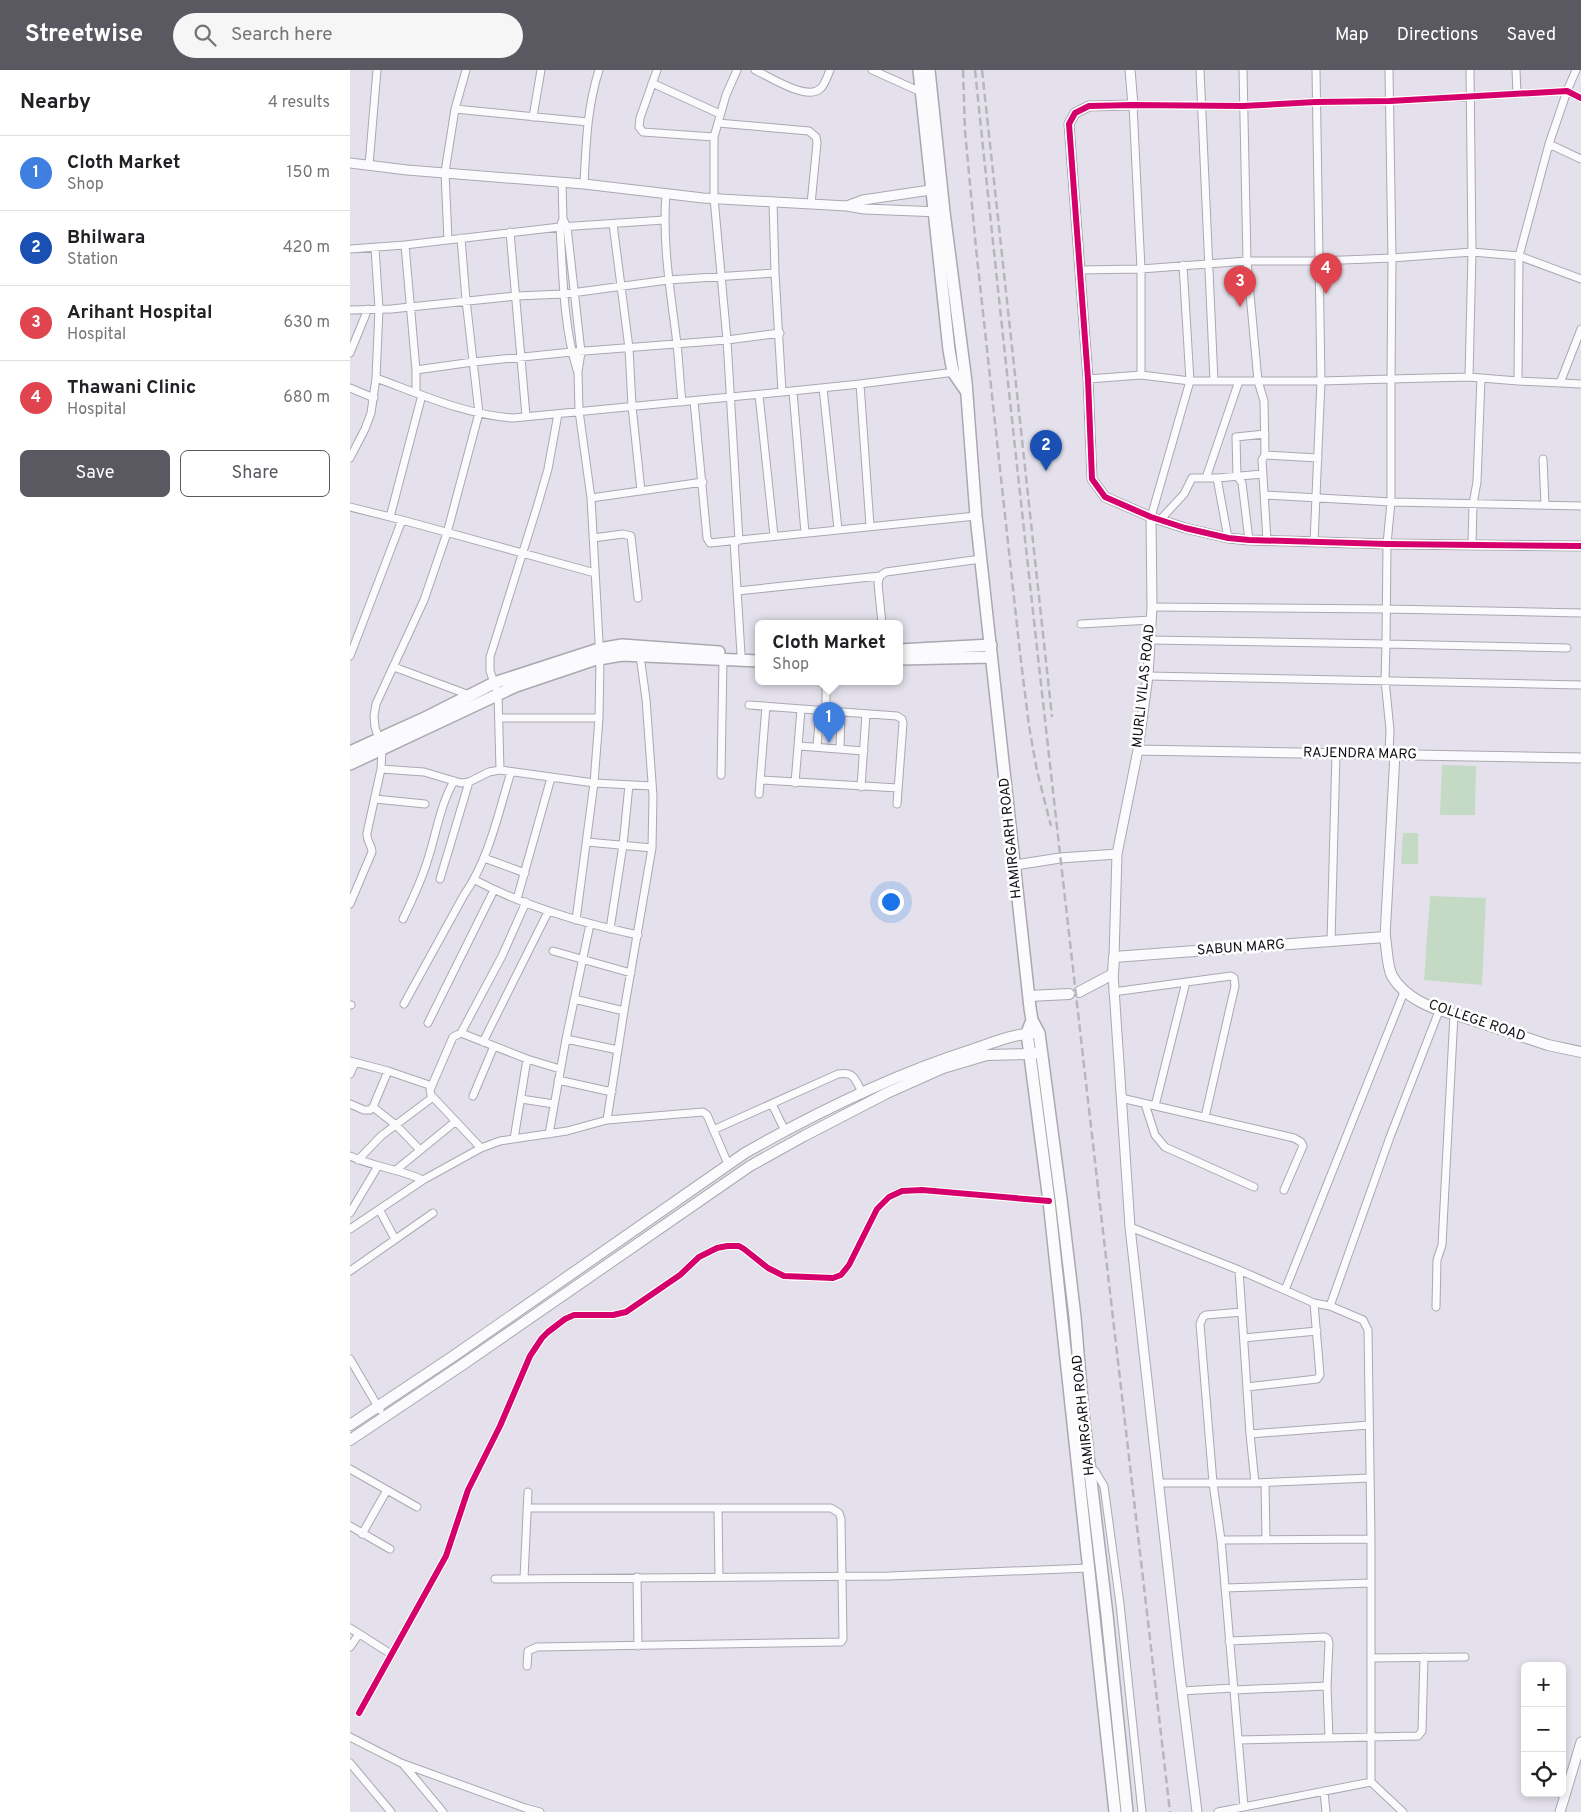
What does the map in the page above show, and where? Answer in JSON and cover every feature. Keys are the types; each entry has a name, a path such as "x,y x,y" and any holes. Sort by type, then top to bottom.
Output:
{"main road":[{"path":"919,70 937,189"},
{"path":"929,70 949,350 959,371"},
{"name":"HAMIRGARH ROAD","path":"959,371 966,391 976,516 1033,1033 1061,1199 1084,1470 1089,1568 1115,1812"},
{"path":"350,764 380,743 429,716 471,696 496,688 516,686 622,645 755,656"},
{"path":"903,650 991,651"},
{"path":"903,659 991,651"},
{"path":"600,654 755,661"},
{"path":"350,752 380,743 484,701 496,688"},
{"name":"SABUN MARG","path":"1114,957 1385,937"},
{"name":"COLLEGE ROAD","path":"1385,937 1391,975 1404,992 1439,1011 1454,1014 1548,1045 1581,1052"},
{"path":"1029,996 1074,993 1113,974 1114,957"},
{"path":"350,1425 745,1153 785,1131 907,1073 957,1054 1033,1033"},
{"path":"350,1440 626,1253 750,1166 887,1093 943,1068 987,1055 1036,1053"},
{"name":"HAMIRGARH ROAD","path":"1036,1053 1049,1201 1084,1470 1109,1634 1127,1812"}],"street":[{"path":"369,165 377,70"},
{"path":"448,240 445,172 455,109 466,70"},
{"path":"533,117 541,70"},
{"path":"584,184 588,122 598,70"},
{"path":"657,70 640,118 639,127 643,132 714,137"},
{"path":"737,70 726,95 714,137 714,198 727,340 741,654"},
{"path":"755,70 804,93 814,92 821,88 830,70"},
{"path":"872,70 921,92"},
{"path":"1130,70 1141,269 1141,375"},
{"path":"1200,70 1214,381"},
{"path":"1243,70 1248,260 1258,381 1264,402 1265,455 1262,460 1267,541"},
{"path":"1314,542 1321,381 1316,70"},
{"path":"1385,937 1392,754 1385,680 1387,544 1391,502 1392,258 1389,70"},
{"path":"1469,377 1472,252 1470,70"},
{"path":"1516,70 1516,94"},
{"path":"1518,381 1519,256 1550,144 1567,91 1576,70"},
{"path":"652,83 720,114"},
{"path":"1581,98 1567,91 1390,101 1316,102 1243,106 1089,106 1075,113 1070,124 1088,379 1092,479 1105,497 1156,519 1228,538 1267,541 1387,544 1581,546"},
{"path":"455,109 588,122"},
{"path":"718,123 809,131 816,136 818,144 811,204"},
{"path":"1550,144 1581,159"},
{"path":"350,163 714,198 847,206 864,209 939,212"},
{"path":"562,182 563,219 576,292 581,352 578,372 579,411 590,498 600,654 599,718 594,783 576,920"},
{"path":"847,206 863,200 937,189"},
{"path":"666,194 664,220 668,280 677,344 682,402"},
{"path":"773,202 782,392"},
{"path":"350,249 405,245 564,227 664,220"},
{"path":"613,224 629,348 632,406 641,491"},
{"path":"564,227 564,294 572,352 578,372"},
{"path":"510,232 526,416"},
{"path":"350,904 371,857 372,849 367,840 367,833 381,769 380,743 374,716 376,704 424,600 447,533 479,413 460,238"},
{"path":"390,516 419,394 405,245"},
{"path":"350,458 365,429 374,398 379,309 374,248"},
{"path":"1079,270 1141,269 1248,260 1318,261 1392,258 1472,252 1519,256 1581,279"},
{"path":"1156,519 1190,380 1184,266"},
{"path":"350,310 410,307 516,296 564,294 668,280 775,274"},
{"path":"350,353 368,310"},
{"path":"1560,383 1581,329"},
{"path":"416,370 473,362 727,340 780,333"},
{"path":"376,378 479,413 500,418 513,418 793,392 959,371"},
{"path":"1088,379 1141,375 1214,381 1321,381 1469,377 1581,384"},
{"path":"1472,545 1473,504 1478,482 1480,378"},
{"path":"1206,478 1239,381"},
{"path":"860,384 870,526"},
{"path":"350,388 374,398"},
{"path":"823,388 838,529"},
{"path":"793,392 805,533"},
{"path":"759,395 774,536"},
{"path":"694,401 707,538 710,543 976,516"},
{"path":"500,770 500,718 496,688 490,670 490,657 548,469 558,414"},
{"path":"1249,540 1242,483 1238,476 1236,436 1265,434"},
{"path":"1265,455 1318,458"},
{"path":"1544,459 1546,505"},
{"path":"1156,519 1184,494 1192,478 1263,474"},
{"path":"1217,478 1228,538"},
{"path":"590,498 703,482"},
{"path":"1265,495 1391,502 1581,506"},
{"path":"350,508 390,516 595,573"},
{"name":"MURLI VILAS ROAD","path":"1114,957 1117,854 1138,750 1148,676 1156,519"},
{"path":"350,656 402,520"},
{"path":"593,538 624,534 631,536 638,598"},
{"path":"737,591 880,576 886,572 981,559"},
{"path":"880,576 878,583 882,620"},
{"path":"1152,608 1387,609 1581,613"},
{"path":"1082,624 1151,620"},
{"path":"1150,640 1567,648"},
{"path":"607,1120 652,848 653,796 646,699 640,656"},
{"path":"721,775 723,660"},
{"path":"394,667 484,701"},
{"path":"1148,676 1581,685"},
{"path":"817,747 826,685"},
{"path":"749,705 897,716 902,719 897,804"},
{"path":"759,794 766,706"},
{"path":"795,783 802,709"},
{"path":"840,750 842,712"},
{"path":"861,787 866,714"},
{"path":"500,718 599,718"},
{"path":"799,746 864,751"},
{"name":"RAJENDRA MARG","path":"1138,750 1581,758"},
{"path":"1331,941 1336,753"},
{"path":"381,769 424,772 461,783 469,782 489,772 500,770 594,783 652,786"},
{"path":"404,1004 464,895 475,880 484,858 511,772"},
{"path":"517,899 551,778"},
{"path":"760,780 898,788"},
{"path":"403,919 427,865 446,796 454,781"},
{"path":"440,879 469,782"},
{"path":"610,929 623,845 629,785"},
{"path":"375,799 425,804"},
{"path":"587,842 652,848"},
{"path":"1015,865 1060,858 1117,854"},
{"path":"484,858 525,872"},
{"path":"475,880 494,890 548,912 638,935"},
{"path":"428,1023 494,890"},
{"path":"481,1148 433,1097 430,1090 453,1037 461,1033 502,956 526,902"},
{"path":"483,1042 548,912"},
{"path":"549,1134 560,1069 590,924"},
{"path":"553,951 631,973"},
{"path":"1113,974 1130,1227 1197,1812"},
{"path":"1114,992 1230,976 1234,978 1236,986 1205,1117"},
{"path":"1155,1106 1186,982"},
{"path":"1284,1290 1404,992"},
{"path":"574,999 624,1011"},
{"path":"1330,1306 1387,1146 1439,1011"},
{"path":"1436,1307 1437,1260 1442,1245 1454,1014"},
{"path":"461,1033 528,1059 560,1069"},
{"path":"566,1039 618,1050"},
{"path":"473,1096 494,1046"},
{"path":"514,1139 528,1059"},
{"path":"350,1074 352,1062 388,1071 432,1086"},
{"path":"350,1104 364,1110 370,1110 388,1071"},
{"path":"713,1130 838,1074 848,1072 851,1074 863,1094"},
{"path":"558,1080 612,1092"},
{"path":"358,1160 381,1136 397,1126 433,1097"},
{"path":"1120,1098 1294,1138 1302,1142 1303,1146 1284,1190"},
{"path":"521,1099 554,1104"},
{"path":"772,1104 785,1131"},
{"path":"1145,1104 1155,1134 1165,1147 1254,1187"},
{"path":"373,1107 397,1126 420,1150"},
{"path":"350,1229 380,1211 423,1180 481,1148 500,1141 549,1134 607,1120 703,1112 707,1115 728,1164"},
{"path":"396,1170 456,1121"},
{"path":"350,1156 423,1180"},
{"path":"350,1213 378,1166"},
{"path":"359,1713 446,1556 468,1490 500,1426 530,1356 542,1338 565,1319 574,1315 626,1312 680,1276 700,1257 717,1248 727,1246 738,1246 744,1249 768,1268 784,1276 833,1278 841,1275 849,1265 878,1209 889,1197 902,1191 922,1190 1049,1201"},
{"path":"380,1211 395,1239"},
{"path":"350,1271 433,1213"},
{"path":"1130,1227 1239,1270 1314,1303 1330,1306 1363,1320 1368,1330 1371,1538 1371,1782 1403,1812"},
{"path":"1239,1270 1250,1434 1256,1483"},
{"path":"1247,1387 1317,1379 1321,1370 1314,1303"},
{"path":"1242,1312 1206,1315 1200,1324 1244,1807"},
{"path":"1244,1338 1317,1331"},
{"path":"350,1359 384,1417"},
{"path":"1250,1434 1370,1425"},
{"path":"350,1469 417,1508"},
{"path":"1084,1470 1099,1476 1104,1486 1120,1604 1142,1812"},
{"path":"1158,1483 1265,1483 1370,1478"},
{"path":"1265,1483 1266,1539"},
{"path":"362,1534 386,1490"},
{"path":"524,1578 528,1492"},
{"path":"527,1508 836,1509 841,1519 843,1576 843,1639 841,1642 537,1647 528,1651 527,1666"},
{"path":"718,1508 719,1577"},
{"path":"350,1526 390,1549"},
{"path":"1221,1540 1371,1538"},
{"path":"495,1579 843,1576 1089,1568"},
{"path":"637,1577 638,1646"},
{"path":"1225,1588 1370,1583"},
{"path":"350,1628 391,1654"},
{"path":"350,1647 358,1634"},
{"path":"1229,1641 1325,1637 1328,1639 1329,1738"},
{"path":"1371,1658 1465,1656"},
{"path":"1238,1740 1418,1736 1422,1731 1424,1657"},
{"path":"1182,1691 1327,1686"},
{"path":"350,1737 401,1762 524,1810 540,1812"},
{"path":"1560,1812 1581,1742"},
{"path":"401,1762 443,1812"},
{"path":"350,1763 391,1812"},
{"path":"1218,1812 1371,1782"},
{"path":"1324,1791 1326,1812"}],"green space":[{"path":"1442,765 1476,766 1475,815 1440,815"},
{"path":"1403,833 1418,833 1418,864 1401,864"},
{"path":"1430,896 1486,898 1482,985 1424,980"}],"railway":[{"path":"963,70 965,131 976,248 1020,653 1029,726 1037,771 1051,826"},
{"path":"975,70 1045,723 1170,1812"},
{"path":"982,70 1052,717"}],"cycle path":[{"path":"1581,98 1567,91 1390,101 1316,102 1243,106 1089,106 1075,113 1069,124 1088,379 1092,479 1105,497 1151,517 1185,528 1228,538 1387,544 1581,546"},
{"path":"359,1713 446,1556 468,1490 500,1426 530,1356 542,1338 565,1319 574,1315 613,1315 626,1312 680,1275 699,1257 717,1248 727,1246 739,1246 768,1268 784,1276 833,1278 841,1275 849,1265 877,1209 889,1197 902,1191 922,1190 1049,1201"}],"place":[{"name":"Thawani Clinic","path":"1326,294"},
{"name":"Arihant Hospital","path":"1240,307"},
{"name":"Bhilwara","path":"1046,471"},
{"name":"Cloth Market","path":"829,743"}]}
